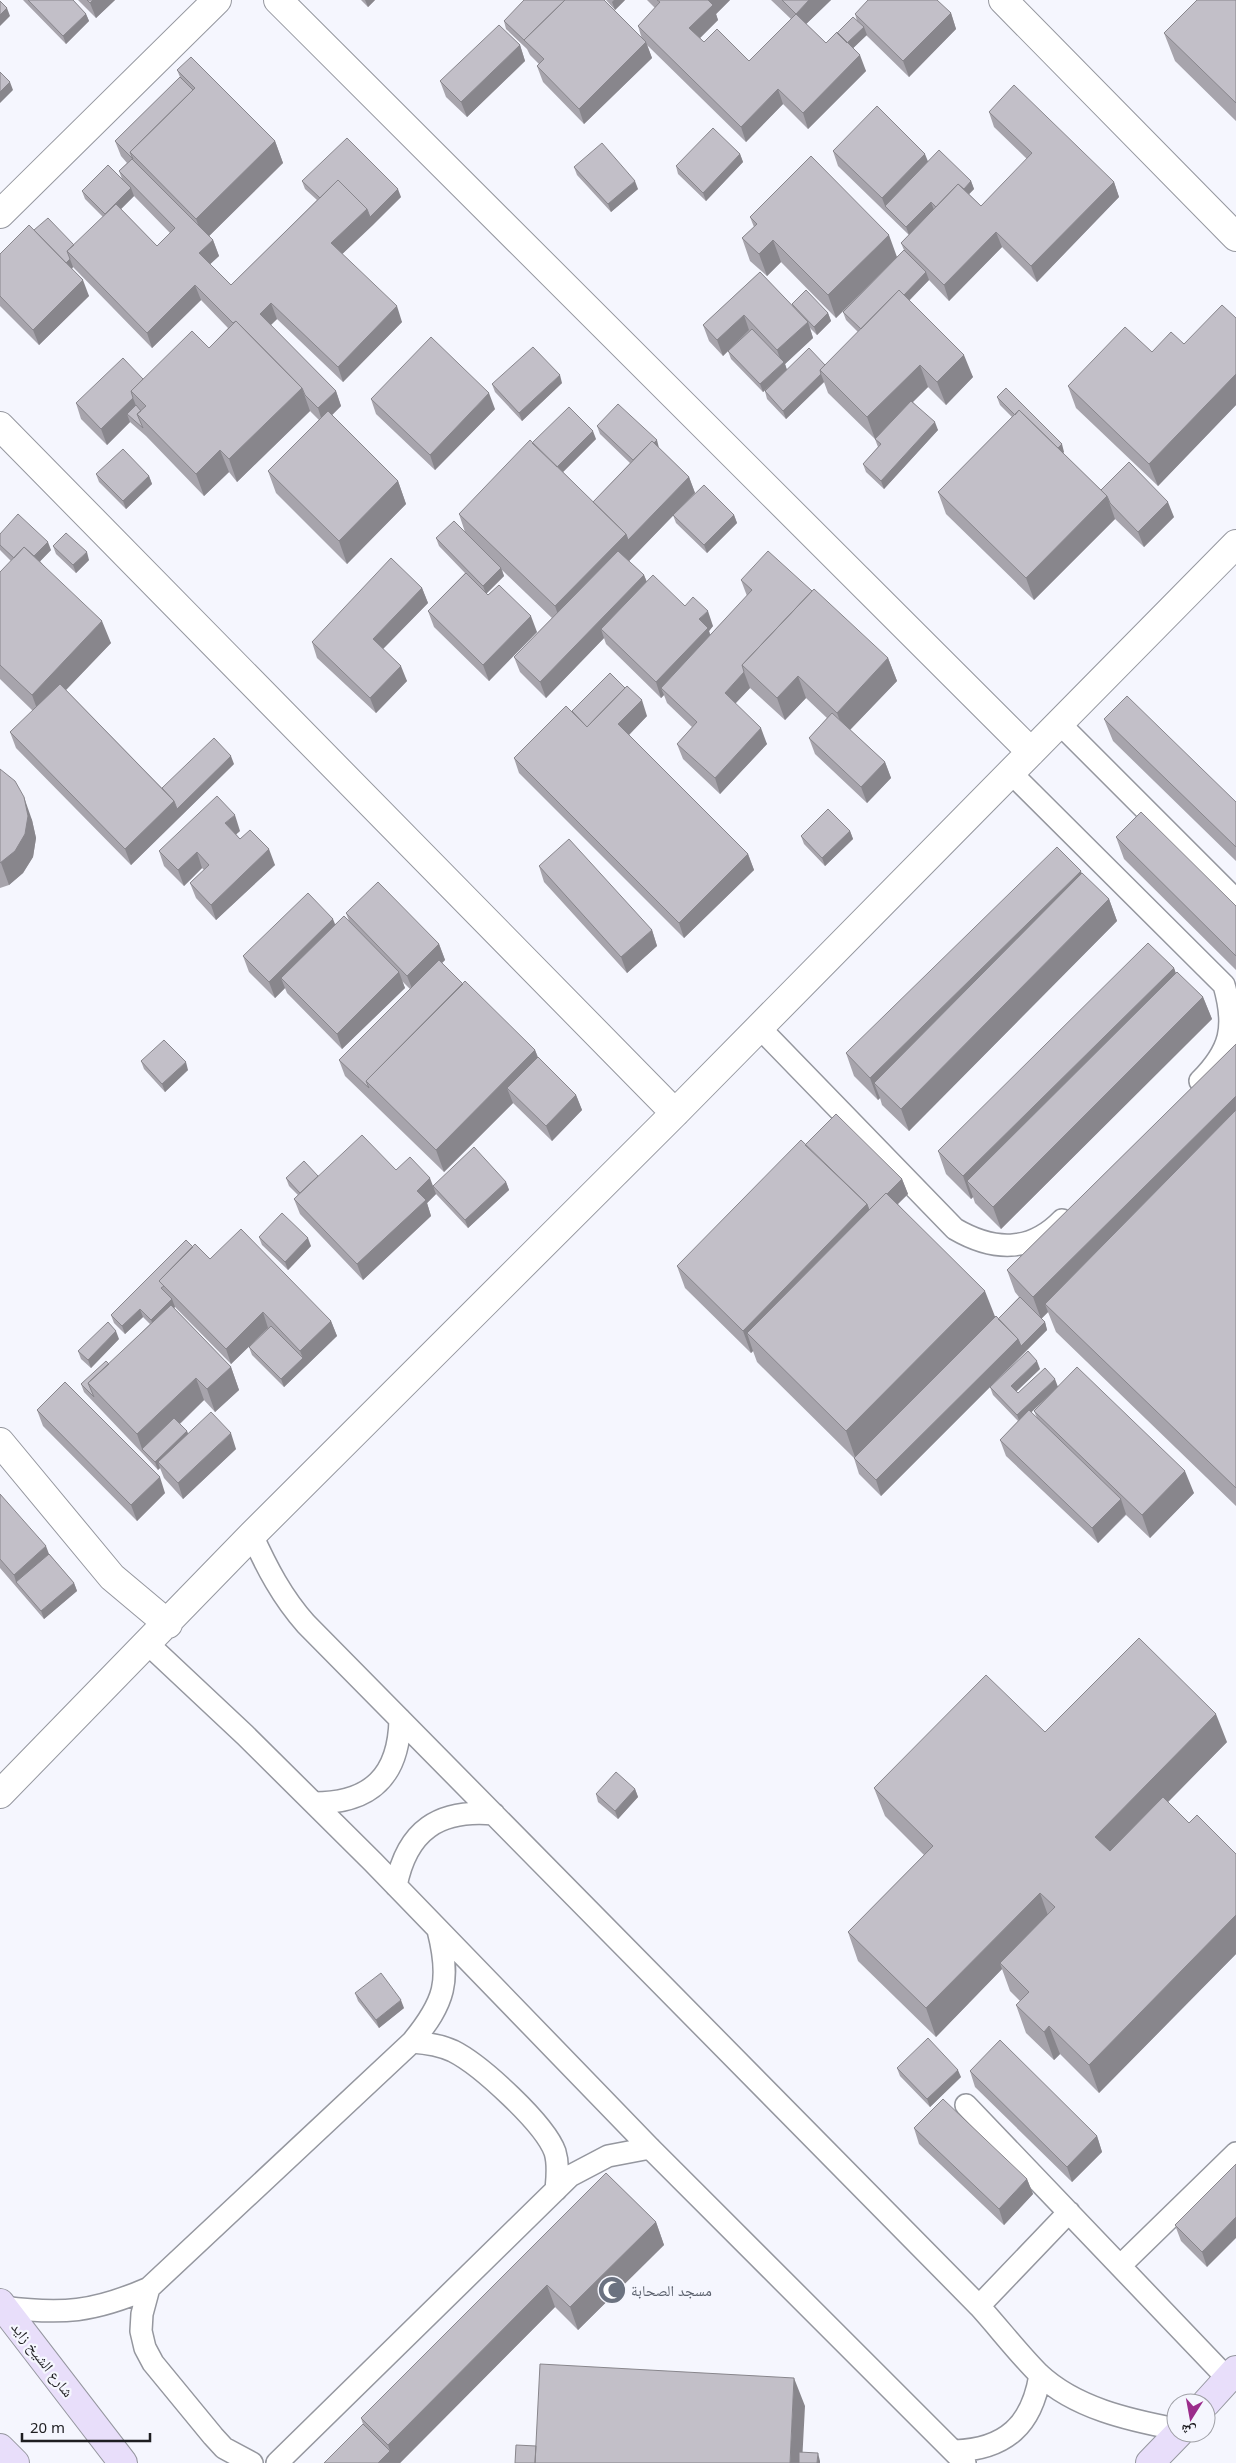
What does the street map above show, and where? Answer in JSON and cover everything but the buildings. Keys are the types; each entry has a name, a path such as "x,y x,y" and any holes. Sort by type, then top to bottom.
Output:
{"main road":[{"name":"شارع الشيخ زايد","path":"1,2305 124,2463"},
{"path":"1215,2393 1232,2374"},
{"path":"1150,2463 1169,2443"},
{"path":"0,2448 15,2463"}],"street":[{"path":"0,214 217,0"},
{"path":"278,0 1031,752"},
{"path":"1003,0 1236,237"},
{"path":"0,426 675,1113"},
{"path":"0,1794 168,1624 252,1535 675,1113 1236,544"},
{"path":"0,1442 112,1577 168,1624"}],"lane":[{"path":"1059,723 1236,900"},
{"path":"1011,773 1224,985 1234,1016 1232,1036 1225,1054 1184,1097"},
{"path":"759,1027 955,1229 970,1238 1003,1246 1036,1240 1051,1232 1079,1203"},
{"path":"252,1535 275,1582 289,1604 979,2306 1040,2375 1062,2391 1100,2410 1140,2422 1166,2427"},
{"path":"148,1644 314,1803 650,2148 960,2457 996,2444 1015,2431 1028,2415 1037,2396 1040,2375"},
{"path":"314,1803 337,1803 359,1796 378,1783 392,1765 399,1742 400,1719"},
{"path":"396,1886 400,1864 411,1844 428,1827 456,1815 471,1812 494,1814"},
{"path":"1,2305 40,2312 78,2310 114,2303 149,2288 412,2042 432,2018 444,1990 446,1959 438,1930"},
{"path":"412,2042 432,2044 452,2051 470,2062 511,2098 547,2137 551,2145 558,2172 556,2190"},
{"path":"966,2105 1120,2266 1232,2374"},
{"path":"277,2463 570,2176 588,2165 615,2154 650,2148"},
{"path":"1120,2266 1236,2154"},
{"path":"979,2306 1069,2212"},
{"path":"149,2288 142,2314 141,2332 145,2348 153,2363 218,2442 239,2457 252,2463"}],"place":[{"name":"مسجد الصحابة","path":"612,2290"}]}
